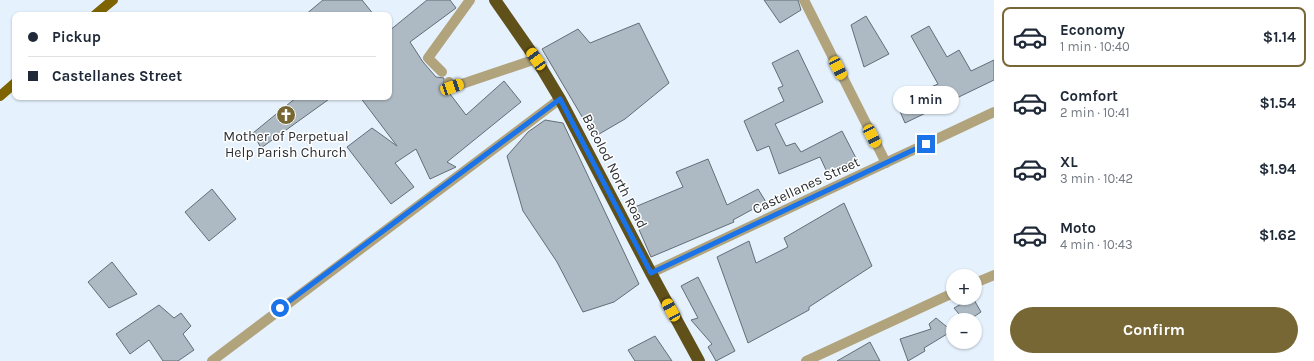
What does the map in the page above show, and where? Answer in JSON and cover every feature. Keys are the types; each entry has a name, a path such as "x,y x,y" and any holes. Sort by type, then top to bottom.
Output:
{"highway":[{"name":"Bacolod North Road","path":"495,0 536,59 560,99 699,361"}],"main road":[{"path":"99,12 113,0"},
{"path":"0,96 12,86"}],"street":[{"path":"442,72 428,58 470,0"},
{"path":"804,0 886,163"},
{"path":"449,82 452,87 536,59"},
{"path":"212,361 560,99"},
{"name":"Castellanes Street","path":"651,273 994,112"},
{"path":"982,280 994,275"},
{"path":"806,361 946,296"}],"building":[{"path":"323,0 362,0 372,12 309,12"},
{"path":"427,0 450,0 456,8 410,42 423,62 436,77 444,78 444,86 466,115 504,81 521,102 447,162 456,167 430,179 416,149 395,163 414,187 391,204 347,147 372,128 397,146 362,100 392,100 392,29"},
{"path":"764,0 798,0 801,10 780,23"},
{"path":"866,16 889,54 864,67 851,25"},
{"path":"639,23 669,83 625,119 594,137 542,49 578,29 590,43"},
{"path":"929,26 947,57 959,50 971,71 994,60 994,80 905,123 896,102 938,84 911,36"},
{"path":"798,50 823,102 775,124 786,146 795,143 801,152 842,131 857,160 827,172 820,157 779,174 769,146 757,151 744,121 784,101 778,88 783,86 772,63"},
{"path":"293,100 328,100 261,148 253,133"},
{"path":"545,120 563,123 639,284 614,302 583,312 557,262 523,211 507,156 528,132"},
{"path":"708,159 727,205 758,189 766,202 733,220 734,222 651,257 630,209 683,187 676,172"},
{"path":"212,189 236,219 209,241 185,212"},
{"path":"844,203 872,266 809,307 809,310 748,343 717,257 749,241 756,263 788,247 784,238"},
{"path":"112,262 137,294 109,308 88,282"},
{"path":"698,277 735,351 716,361 708,347 712,344 691,320 698,318 681,286"},
{"path":"159,305 174,318 181,313 191,326 183,334 194,350 178,361 163,361 149,340 130,354 116,334"},
{"path":"960,305 977,305 981,312 958,313 954,308"},
{"path":"936,318 946,326 946,335 924,348 925,351 908,361 900,339 931,329 929,324"},
{"path":"655,336 672,361 635,361 628,350"},
{"path":"870,342 880,361 837,361"}],"place":[{"name":"Mother of Perpetual Help Parish Church","path":"286,115"}],"route":[{"path":"280,308 560,99 651,273 926,144"}]}
